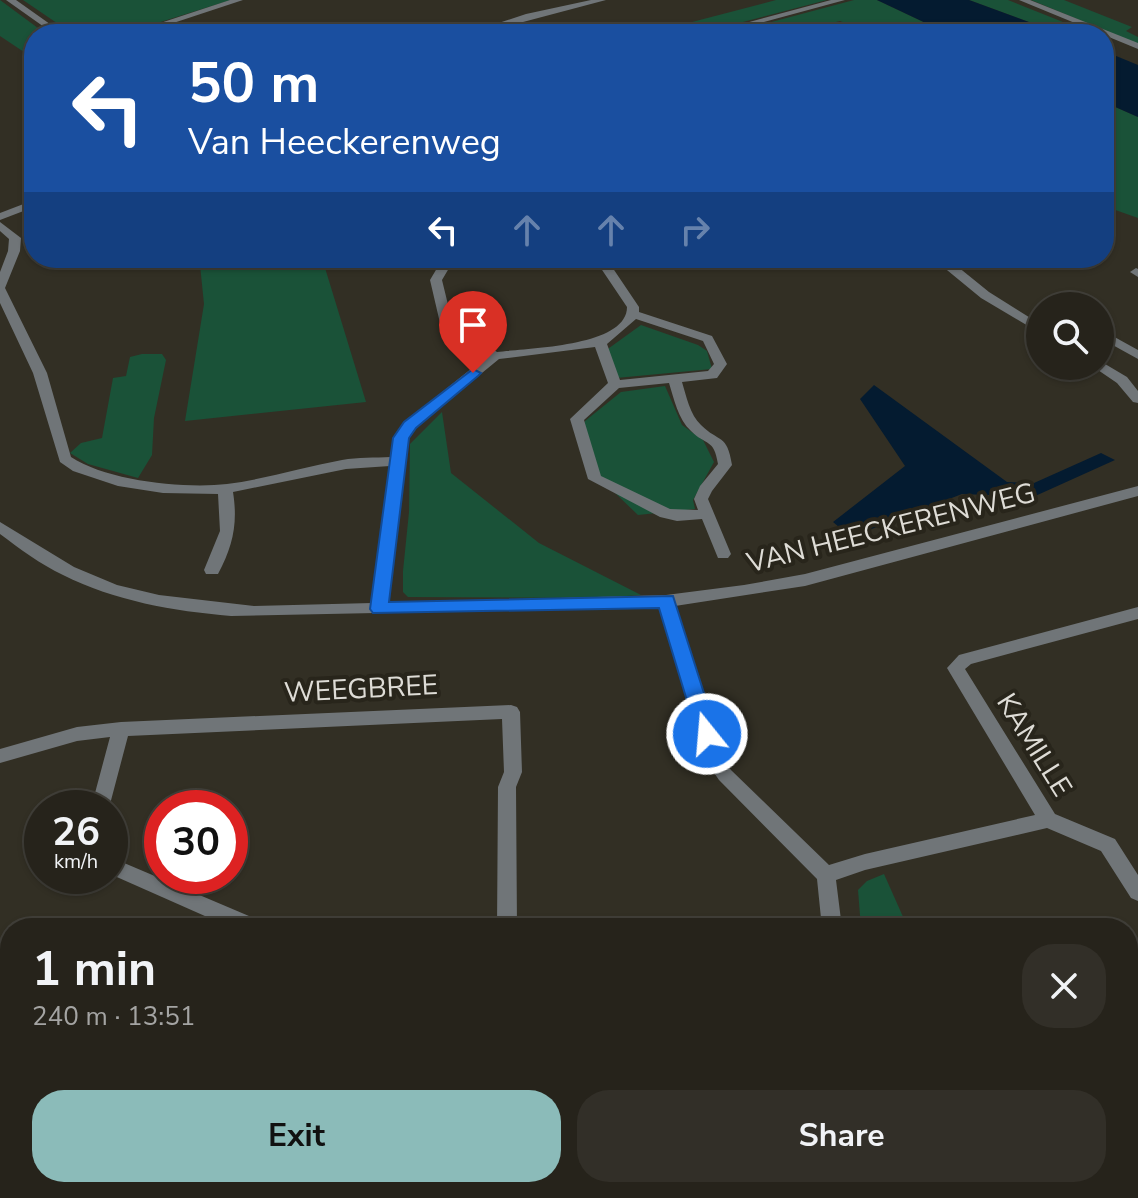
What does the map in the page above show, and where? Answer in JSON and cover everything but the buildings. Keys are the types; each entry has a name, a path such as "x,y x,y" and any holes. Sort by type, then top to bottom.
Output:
{"street":[{"path":"10,0 45,24"},
{"path":"163,24 239,0"},
{"path":"503,24 602,0"},
{"path":"748,24 841,0"},
{"path":"1023,0 1083,24"},
{"path":"1114,36 1138,46"},
{"path":"0,217 24,207"},
{"path":"0,225 15,238 14,251 0,288 40,373 65,459 78,468 118,481 163,488 225,489 346,464 399,461"},
{"path":"443,268 436,280 446,323 495,356"},
{"path":"379,609 401,438 410,425 495,356 600,343 629,321 633,307 607,268"},
{"path":"952,268 985,295 1026,320"},
{"path":"633,314 708,339 720,359 719,370 712,375 615,384 577,419 595,479 665,513 677,516 706,514"},
{"path":"0,326 16,326"},
{"path":"1114,341 1138,355"},
{"path":"600,343 615,384"},
{"path":"1114,363 1138,355"},
{"path":"1114,375 1138,399"},
{"path":"674,379 691,424 717,439 725,460 725,465 702,493 706,514 723,554"},
{"path":"212,570 231,524 225,489"},
{"name":"VAN HEECKERENWEG","path":"0,527 68,571 159,600 254,612 666,601 805,580 1138,491"},
{"path":"666,601 715,761 725,775 826,875 831,918"},
{"name":"KAMILLE","path":"826,875 865,862 1048,820 955,668 965,659 1138,613"},
{"name":"WEEGBREE","path":"0,756 77,734 121,729 511,712 513,772 507,787 507,918"},
{"path":"105,790 121,729"},
{"path":"1048,820 1108,845 1138,892"},
{"path":"128,873 231,918"}],"green space":[{"path":"0,0 32,24 24,24 24,52 0,36"},
{"path":"23,0 231,0 154,24 58,24"},
{"path":"776,0 827,0 735,24 684,24"},
{"path":"854,0 877,0 928,24 848,24 840,21 828,24 764,24"},
{"path":"969,0 1008,0 1068,24 1034,24"},
{"path":"1031,0 1064,0 1132,27 1126,31 1138,37 1138,44 1114,34 1114,24 1089,24"},
{"path":"1114,106 1138,117 1138,218 1114,210"},
{"path":"200,268 325,268 366,402 185,421 204,304"},
{"path":"641,325 698,345 707,351 712,369 616,378 605,351"},
{"path":"162,354 166,360 154,418 152,455 138,478 88,464 70,453 81,443 102,438 113,378 126,376 130,357"},
{"path":"665,386 682,425 703,440 714,462 693,500 695,509 638,515 586,465 582,430 585,421 621,392"},
{"path":"442,412 451,473 539,543 641,595 599,598 408,597 403,592 403,571 409,512 410,444"},
{"path":"884,874 904,918 860,918 858,890 867,881"}],"water":[{"path":"877,0 969,0 1034,24 928,24"},
{"path":"1114,55 1138,65 1138,117 1114,106"},
{"path":"874,385 1007,482 1034,483 1101,453 1115,460 1033,497 962,494 851,537 833,522 905,466 860,399"}],"route":[{"path":"473,373 410,425 401,438 379,609 666,601 707,734"}]}
